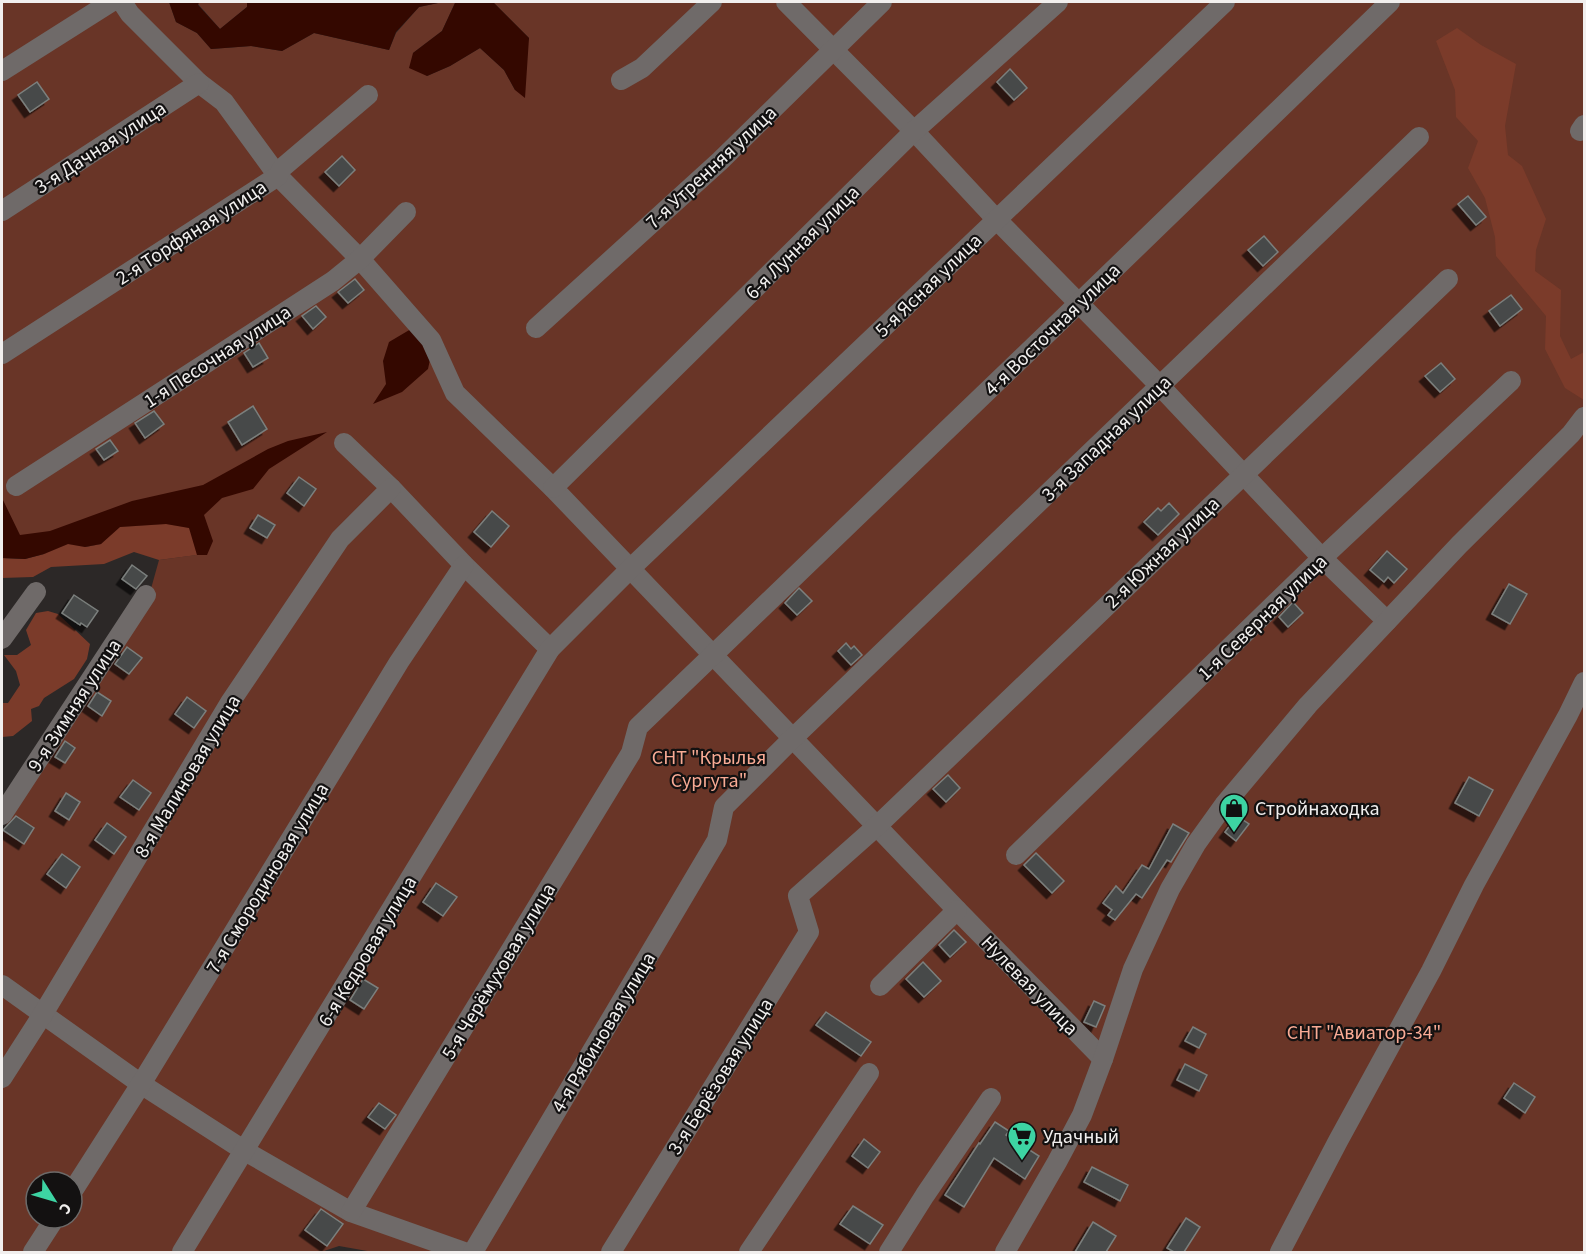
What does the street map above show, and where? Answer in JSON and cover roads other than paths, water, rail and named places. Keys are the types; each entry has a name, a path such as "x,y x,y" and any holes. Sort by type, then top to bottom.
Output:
{"street":[{"path":"2,71 111,2"},
{"name":"Нулевая улица","path":"122,2 137,21 199,83 224,102 278,176 360,259 432,340 455,393 554,488 957,910 1103,1059"},
{"path":"621,80 642,68 712,2"},
{"path":"786,2 1160,386 1322,558 1387,621"},
{"name":"7-я Утренняя улица","path":"536,328 720,161 882,2"},
{"name":"6-я Лунная улица","path":"554,488 914,131 1058,2"},
{"name":"5-я Ясная улица","path":"550,650 631,568 1225,2"},
{"name":"4-я Восточная улица","path":"638,727 1390,2"},
{"name":"3-я Дачная улица","path":"2,211 199,83"},
{"name":"2-я Торфяная улица","path":"2,354 278,176 282,168 368,95"},
{"name":"3-я Западная улица","path":"724,807 1419,137"},
{"name":"1-я Песочная улица","path":"16,486 333,281 360,259 406,212"},
{"name":"2-я Южная улица","path":"798,896 877,826 1448,279"},
{"name":"1-я Северная улица","path":"1016,855 1322,558 1511,381"},
{"path":"1005,1252 1082,1115 1133,969 1170,889 1196,844 1224,805 1308,705 1458,545 1571,434 1584,417"},
{"path":"344,443 550,650"},
{"name":"8-я Малиновая улица","path":"2,1078 43,1014 231,701 340,539 391,488"},
{"name":"7-я Смородиновая улица","path":"84,1173 399,663 464,566"},
{"path":"2,639 36,592"},
{"name":"9-я Зимняя улица","path":"2,815 146,595"},
{"name":"6-я Кедровая улица","path":"182,1252 550,650"},
{"path":"1280,1252 1584,682"},
{"name":"5-я Черёмуховая улица","path":"351,1212 631,753 638,727"},
{"name":"4-я Рябиновая улица","path":"473,1252 717,840 724,807"},
{"name":"3-я Берёзовая улица","path":"611,1252 809,932 798,896"},
{"path":"880,986 957,910"},
{"path":"2,985 141,1084 245,1151 351,1212 464,1252"},
{"path":"749,1252 869,1073"},
{"path":"889,1252 991,1098"},
{"path":"33,1252 48,1230"}],"place":[{"name":"Стройнаходка","path":"1234,834"},
{"name":"Удачный","path":"1022,1162"}],"park label":[{"name":"CНТ \"Крылья Сургута\"","path":"709,768"},
{"name":"СНТ \"Авиатор-34\"","path":"1364,1032"}]}
